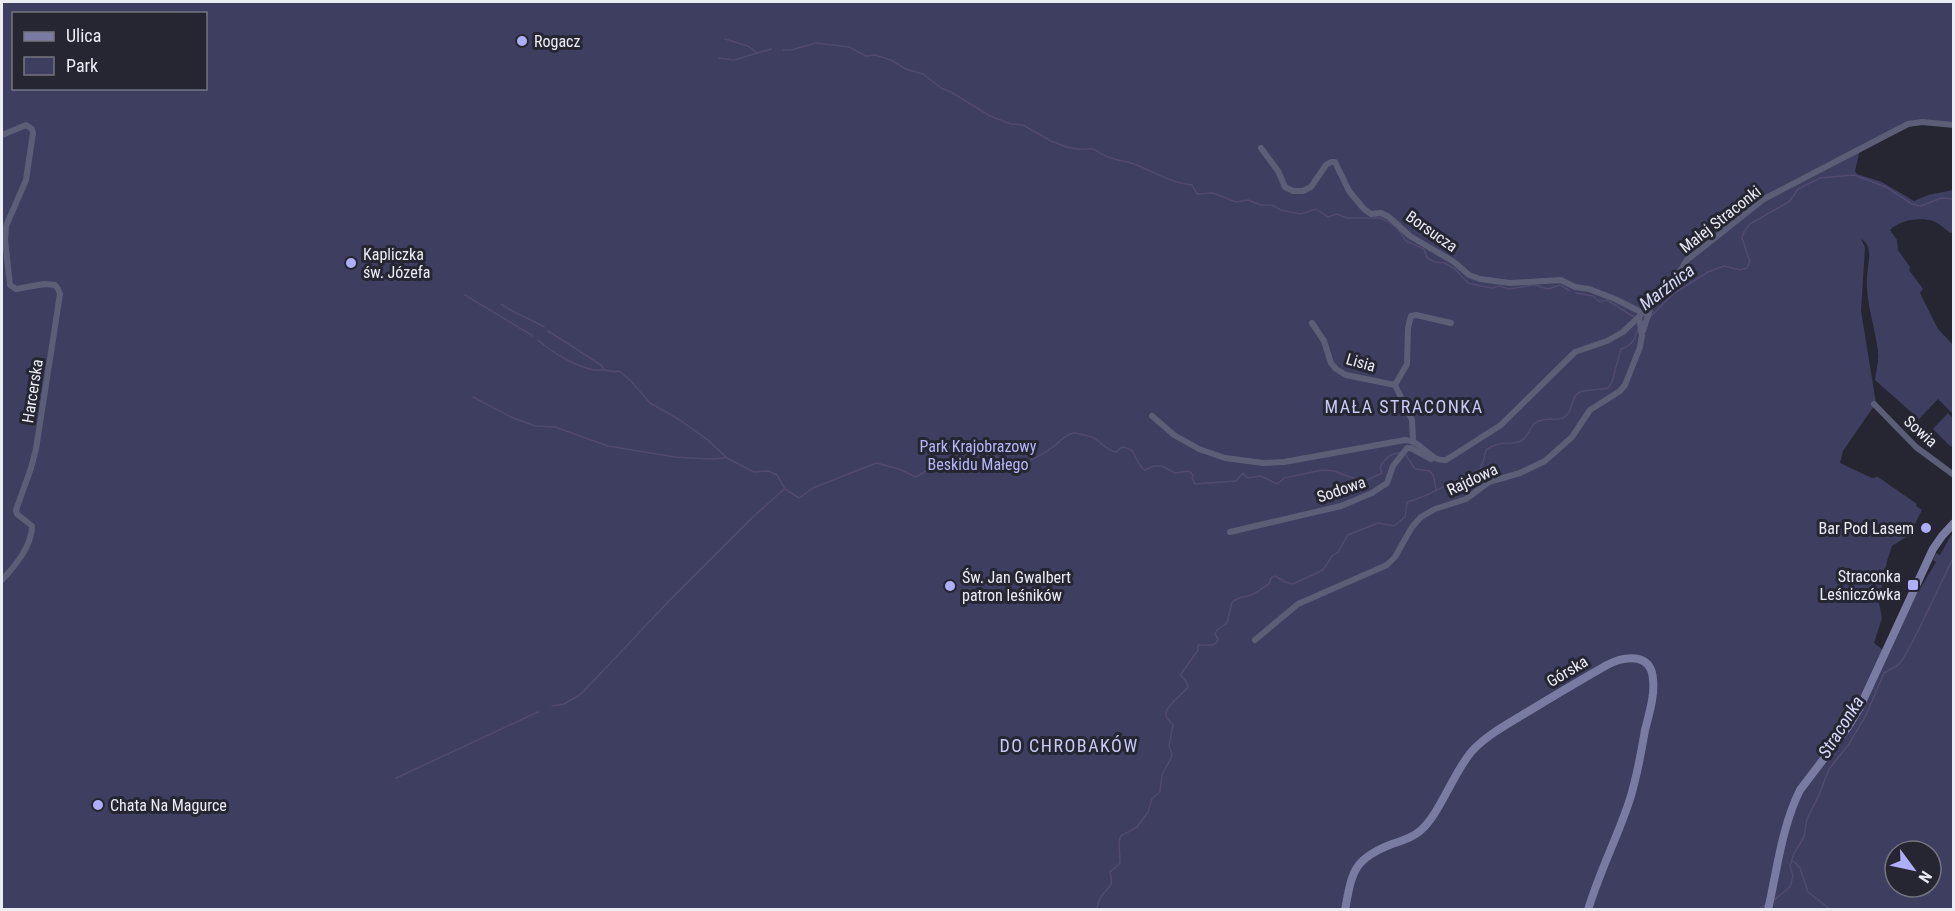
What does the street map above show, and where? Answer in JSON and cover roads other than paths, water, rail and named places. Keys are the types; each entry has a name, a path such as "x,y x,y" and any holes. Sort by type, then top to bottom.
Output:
{"street":[{"name":"Małej Straconki","path":"1437,460 1443,461 1451,458 1501,425 1575,352 1617,337 1641,317 1669,288 1687,261 1772,194 1908,124 1922,122 1953,125"},
{"name":"Harcerska","path":"2,135 26,125 32,129 33,133 26,180 6,226 9,282 12,288 20,289 51,284 58,289 60,294 36,449 16,510 17,514 32,526 32,532 18,561 2,580"},
{"name":"Borsucza","path":"1262,148 1278,171 1285,187 1293,191 1303,191 1311,187 1326,165 1335,162 1349,190 1364,210 1371,214 1381,213 1389,217 1410,236 1454,262 1469,275 1480,279 1510,283 1561,280 1575,287 1589,289 1615,299 1641,317"},
{"name":"Rajdowa","path":"1255,640 1298,604 1387,565 1395,557 1412,526 1421,517 1435,509 1466,499 1489,482 1528,470 1554,455 1572,437 1590,410 1620,392 1625,385 1637,358 1642,333 1652,306"},
{"name":"Lisia","path":"1395,385 1407,364 1408,328 1411,316 1416,315 1451,323"},
{"name":"Rajdowa","path":"1641,317 1642,333"},
{"name":"Lisia","path":"1312,323 1324,341 1331,363 1336,369 1346,375 1395,385"},
{"name":"Lisia","path":"1395,385 1412,420 1413,440"},
{"name":"Sowia","path":"1874,404 1916,447 1953,475"},
{"path":"1152,416 1174,435 1199,449 1225,458 1263,463 1284,462 1413,440 1437,460"},
{"name":"Sodowa","path":"1230,532 1358,500 1385,486 1398,459 1411,448 1428,458 1437,460"},
{"path":"1768,909 1788,821 1800,790 1859,709 1933,549 1953,522"},
{"name":"Górska","path":"1345,909 1352,879 1362,860 1370,853 1421,831 1464,762 1479,744 1606,665 1620,658 1634,658 1645,663 1653,675 1650,707 1630,799 1588,909"}],"waterway":[{"path":"725,39 748,46 757,53"},
{"path":"783,50 816,43 849,47 866,56 875,55 891,60 906,69 923,74 941,88 990,116 1011,124 1023,125 1067,147 1094,149 1108,157 1134,164 1176,182 1192,185 1197,194 1213,193 1236,202 1248,200 1301,214 1316,209 1328,217 1337,214 1347,218 1380,218 1398,229 1406,241 1424,249 1427,258 1445,263 1455,269 1468,283 1509,289 1534,285 1548,289 1560,285 1570,291"},
{"path":"719,58 734,60 771,49"},
{"name":"Marźnica","path":"1651,316 1673,294 1708,272 1724,266 1740,270 1747,268 1750,262 1742,238 1750,224 1790,201 1798,189 1820,178 1854,175 1886,187 1912,204 1921,206 1941,198 1954,199"},
{"path":"1576,293 1593,296 1600,302 1607,300 1634,317"},
{"path":"465,295 533,336"},
{"path":"501,304 544,327"},
{"name":"Marźnica","path":"1096,910 1099,900 1111,885 1110,872 1120,863 1119,841 1121,836 1137,827 1148,812 1152,799 1160,792 1162,775 1172,754 1169,746 1173,725 1166,717 1166,712 1188,687 1181,674 1198,650 1198,645 1213,645 1217,642 1215,634 1227,623 1232,602 1256,593 1269,584 1271,578 1275,576 1293,584 1323,570 1348,535 1378,523 1394,526 1405,517 1407,502 1478,473 1486,450 1496,445 1521,441 1538,421 1563,418 1580,392 1608,388 1612,382 1621,349 1633,342 1638,329"},
{"path":"548,331 604,369"},
{"path":"538,340 573,363 595,370 619,371 650,403 680,420 709,441 727,458 754,472 768,471 777,475 785,489 799,498 813,488 876,463 899,469 916,477 934,466 975,458 980,453 991,453 998,458 1021,465 1074,433 1092,437 1112,451 1116,452 1122,447 1131,450 1145,470 1154,466 1162,466 1175,473 1189,471 1193,475 1195,484 1236,481 1243,473 1247,478 1261,476 1277,484 1284,478 1322,470 1334,471 1363,482 1382,473 1380,467 1384,461 1394,454 1401,453"},
{"path":"473,397 511,417 535,426 555,427 608,446 675,457 725,458"},
{"path":"1406,455 1415,469 1430,471 1436,489"},
{"path":"552,706 564,704 581,694 668,602 784,489"},
{"name":"Straconka","path":"1773,901 1790,887 1793,876 1790,866 1794,853 1804,837 1807,819 1829,769 1849,744 1866,715 1884,673 1898,665 1903,659 1954,556"},
{"path":"396,778 538,712"},
{"path":"1793,861 1800,868 1808,892 1831,910"},
{"name":"Straconka","path":"1757,910 1767,904"}],"place":[{"name":"Rogacz","path":"522,41"},
{"name":"Kapliczka św. Józefa","path":"351,263"},
{"name":"Bar Pod Lasem","path":"1926,528"},
{"name":"Straconka Leśniczówka","path":"1913,585"},
{"name":"Św. Jan Gwalbert patron leśników","path":"950,586"},
{"name":"Chata Na Magurce","path":"98,805"}],"district":[{"name":"MAŁA STRACONKA","path":"1404,407"},
{"name":"DO CHROBAKÓW","path":"1069,746"}],"park label":[{"name":"Park Krajobrazowy Beskidu Małego","path":"978,455"}]}
